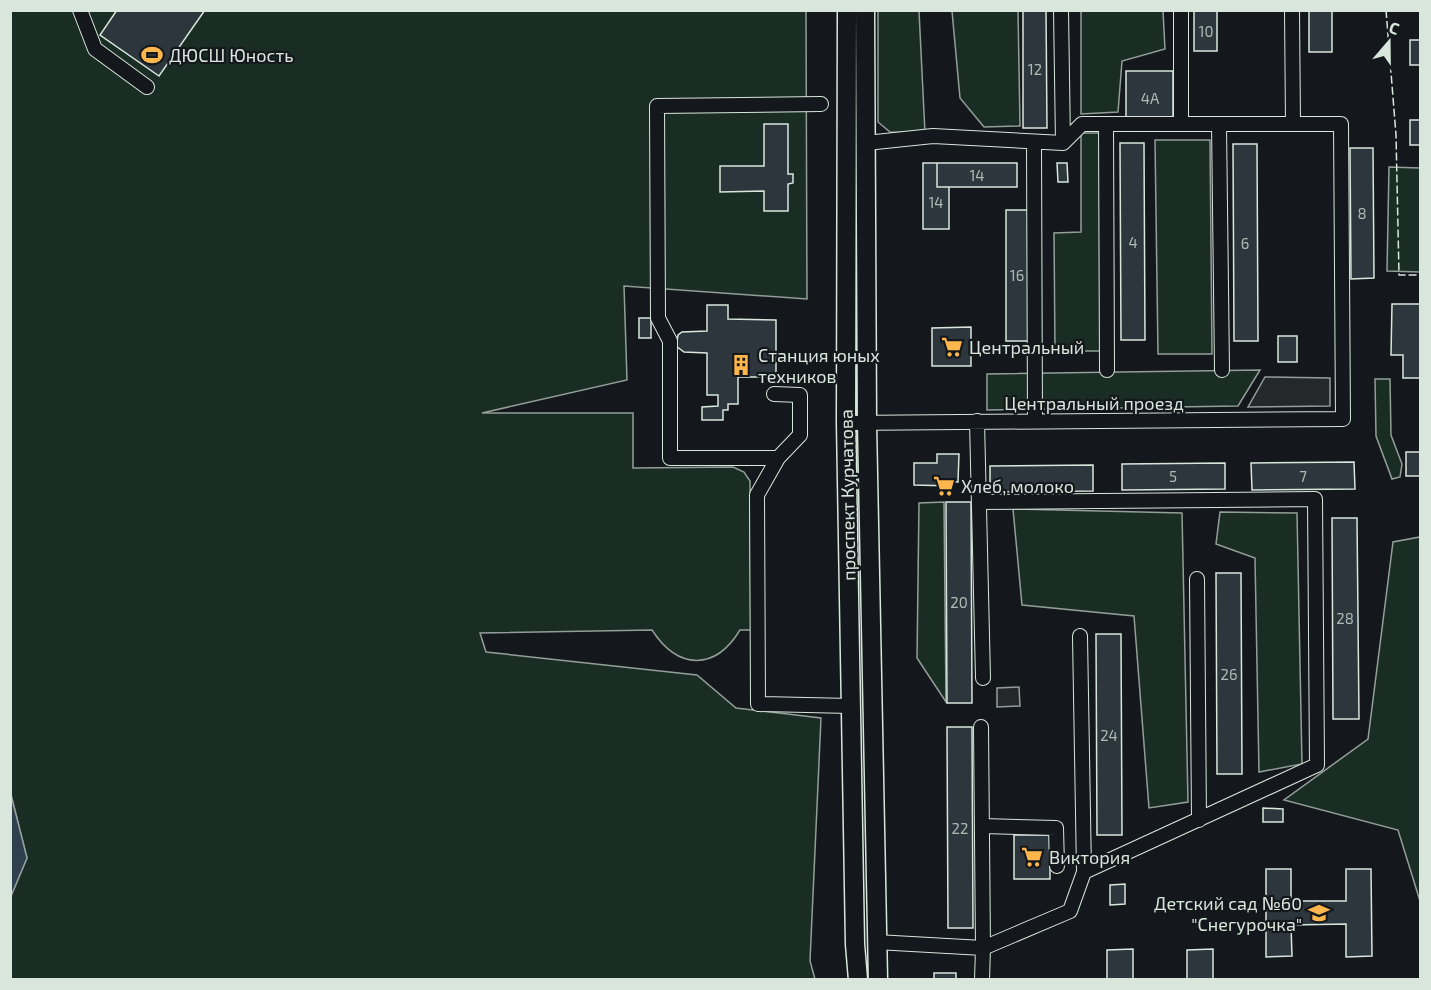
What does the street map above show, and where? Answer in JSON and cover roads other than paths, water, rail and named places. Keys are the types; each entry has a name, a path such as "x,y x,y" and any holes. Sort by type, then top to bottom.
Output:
{"main road":[{"name":"проспект Курчатова","path":"847,10 846,423 858,980"},
{"name":"проспект Курчатова","path":"865,10 867,423 878,980"}],"street":[{"path":"80,10 95,49 147,87"},
{"path":"1061,10 1063,143"},
{"path":"1180,10 1181,124"},
{"path":"866,143 933,136 1063,143 1082,124 1293,124 1292,10"},
{"path":"778,458 670,458 670,341 658,318 657,105 821,104"},
{"path":"1106,124 1107,370"},
{"path":"1219,124 1222,370"},
{"name":"Центральный проезд","path":"846,423 1343,419 1341,124 1293,124"},
{"path":"1034,143 1035,421"},
{"path":"774,394 800,395 800,435 778,458 757,495 758,704 851,706"},
{"path":"977,421 983,678"},
{"path":"979,502 1315,499 1317,765 1084,872"},
{"path":"1197,579 1199,820"},
{"path":"876,942 983,948 1070,911 1084,872 1080,636"},
{"path":"981,727 982,980"},
{"path":"982,826 1056,828 1057,866"}],"water":[{"path":"10,791 27,858 11,896 10,896"}],"place":[{"name":"ДЮСШ Юность","path":"152,55"},
{"name":"Центральный","path":"952,347"},
{"name":"Станция юных техников","path":"741,365"},
{"name":"Хлеб, молоко","path":"944,486"},
{"name":"Виктория","path":"1032,857"},
{"name":"Детский сад №60 \"Снегурочка\"","path":"1319,913"}]}
